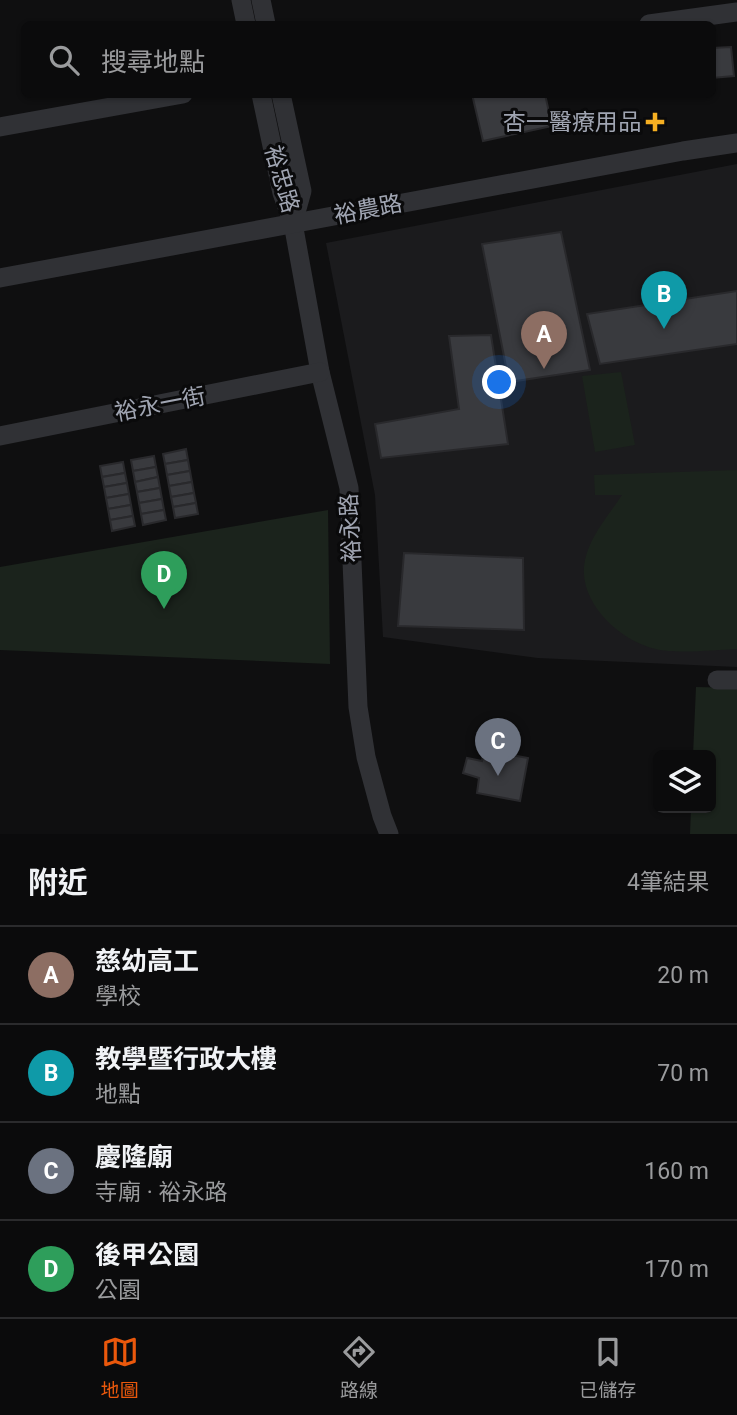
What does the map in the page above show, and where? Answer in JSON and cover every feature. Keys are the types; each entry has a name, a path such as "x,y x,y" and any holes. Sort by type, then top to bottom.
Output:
{"street":[{"path":"241,0 245,21"},
{"path":"261,0 265,21"},
{"path":"671,21 737,12"},
{"path":"0,127 161,98"},
{"name":"裕忠路","path":"262,98 283,195 293,223"},
{"name":"裕忠路","path":"282,98 302,191 293,223"},
{"name":"裕農路","path":"0,278 737,143"},
{"name":"裕永路","path":"293,223 320,372 349,488 358,707 366,757 389,834"},
{"name":"裕永一街","path":"0,436 320,372"}],"shaded area":[{"path":"737,164 737,667 538,658 383,637 375,495 326,243"},
{"path":"621,372 635,445 595,452 582,376"},
{"path":"737,470 737,649 656,649 642,645 615,628 594,604 584,575 587,551 600,526 622,495 595,495 594,475"},
{"path":"328,510 330,664 0,650 0,567"},
{"path":"696,687 737,688 737,834 690,834 691,813 716,813 716,750 693,750"}],"building":[{"path":"731,47 734,76 716,78 716,48"},
{"path":"473,98 546,98 552,126 483,141"},
{"path":"561,232 590,370 509,382 482,244"},
{"path":"737,291 737,344 600,364 587,314"},
{"path":"491,335 508,444 381,458 375,424 459,409 449,336"},
{"path":"186,449 188,460 165,464 163,454"},
{"path":"154,456 156,467 133,471 131,460"},
{"path":"188,460 190,471 167,475 165,464"},
{"path":"123,462 125,473 102,477 100,466"},
{"path":"156,467 158,477 135,482 133,471"},
{"path":"190,471 192,482 169,486 167,475"},
{"path":"125,473 127,483 104,487 102,477"},
{"path":"158,477 160,488 137,492 135,482"},
{"path":"192,482 194,493 171,497 169,486"},
{"path":"127,483 129,494 106,498 104,487"},
{"path":"160,488 162,499 139,503 137,492"},
{"path":"194,493 196,503 173,507 171,497"},
{"path":"129,494 131,505 108,509 106,498"},
{"path":"162,499 164,510 141,514 139,503"},
{"path":"196,503 198,514 175,518 173,507"},
{"path":"131,505 133,516 110,520 108,509"},
{"path":"164,510 166,520 143,525 141,514"},
{"path":"133,516 135,526 112,531 110,520"},
{"path":"404,553 523,558 524,630 398,626"},
{"path":"484,750 528,758 520,801 477,793 479,778 463,773 467,758 482,761"}],"place":[{"name":"杏一醫療用品","path":"655,122"},
{"name":"教學暨行政大樓","path":"664,329"},
{"name":"慈幼高工","path":"544,369"},
{"name":"後甲公園","path":"164,609"},
{"name":"慶隆廟","path":"498,776"}]}
